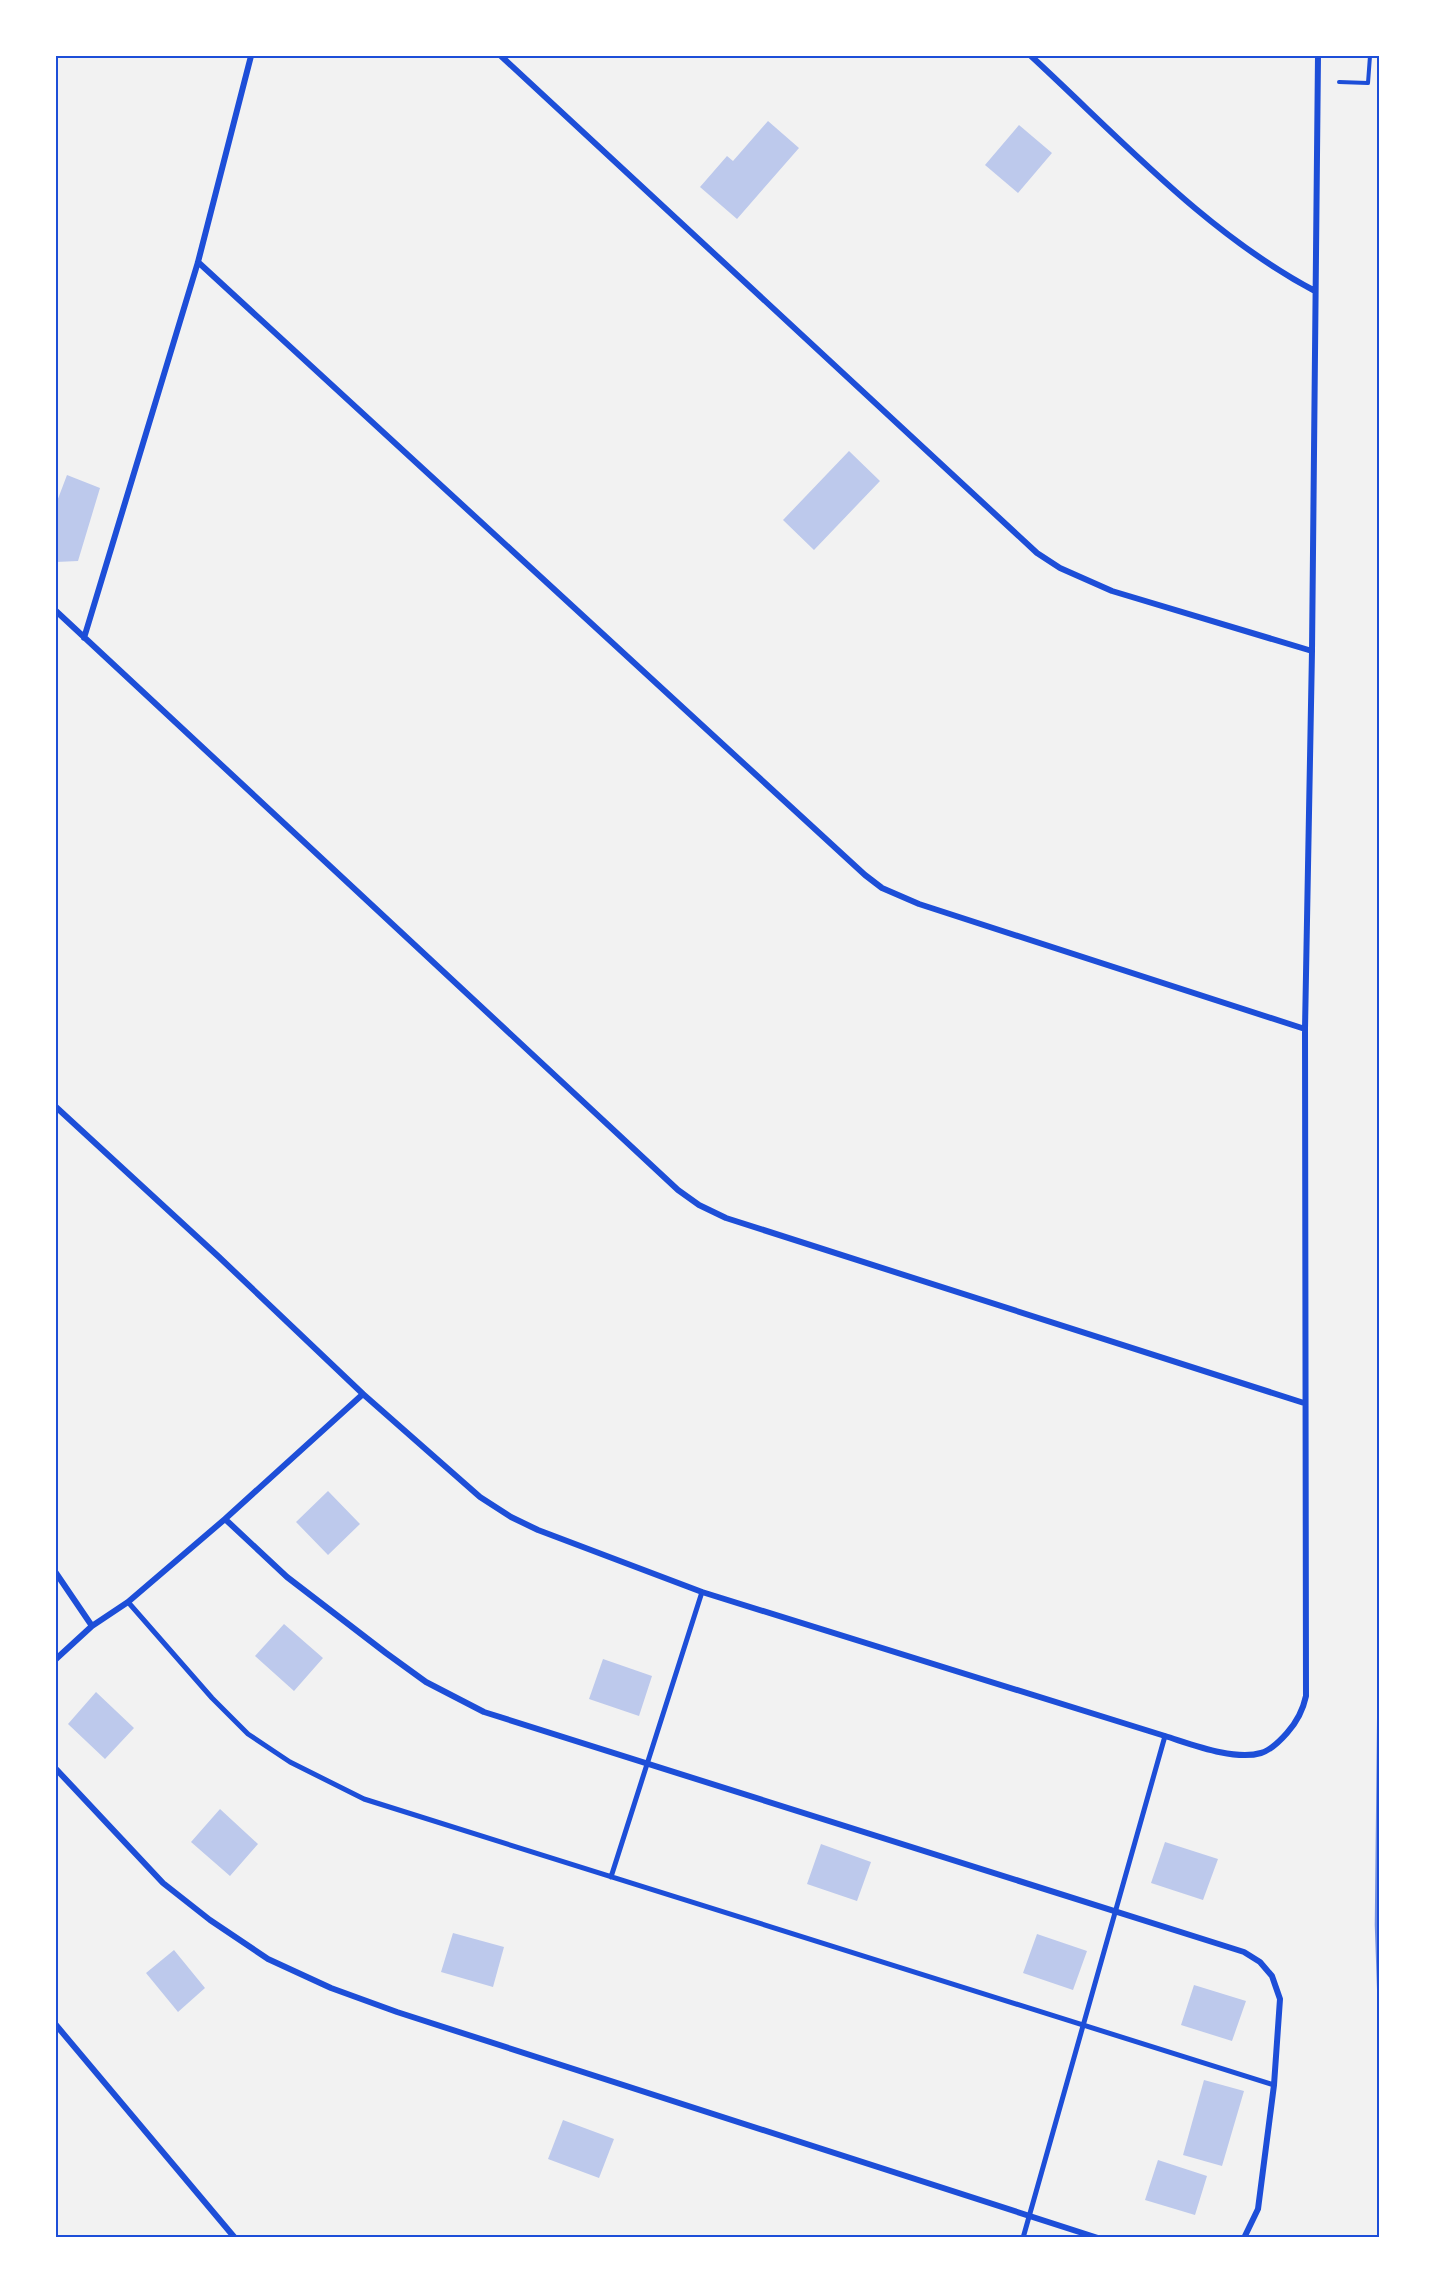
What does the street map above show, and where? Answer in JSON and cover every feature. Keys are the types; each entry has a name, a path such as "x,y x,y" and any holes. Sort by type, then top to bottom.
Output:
{"street":[{"path":"84,638 198,262 251,56"},
{"path":"501,56 1037,553 1060,568 1112,591 1312,651"},
{"path":"1031,56 1186,200 1252,254 1315,291"},
{"path":"56,1107 363,1394 480,1497 510,1517 538,1530 702,1592 1165,1736 1240,1755 1262,1753 1278,1742 1300,1714 1306,1696 1305,1029 1312,651 1318,56"},
{"path":"198,262 882,888 920,904 1305,1029"},
{"path":"56,611 669,1182 699,1205 737,1222 1304,1403"},
{"path":"56,1659 93,1626 128,1602 225,1519 363,1394"},
{"path":"225,1519 287,1577 426,1682 484,1712 1244,1952 1260,1962 1272,1976 1280,1998 1274,2085 1258,2209 1244,2238"},
{"path":"56,1573 93,1626"},
{"path":"611,1877 702,1592"},
{"path":"128,1602 212,1698 248,1734 290,1762 364,1799 1274,2085"},
{"path":"1023,2238 1165,1736"},
{"path":"56,1769 163,1883 210,1920 268,1959 331,1988 397,2012 1098,2238"},
{"path":"56,2025 235,2238"}],"path":[{"path":"1368,83 1370,56"}],"building":[{"path":"768,121 799,148 737,219 700,187 727,156 733,161"},
{"path":"1019,125 1052,153 1018,193 985,165"},
{"path":"849,451 880,481 814,550 783,520"},
{"path":"67,475 100,488 78,561 56,562 56,504"},
{"path":"328,1491 360,1524 328,1555 296,1522"},
{"path":"284,1624 323,1658 294,1691 255,1656"},
{"path":"603,1659 652,1676 639,1716 589,1699"},
{"path":"96,1692 134,1728 105,1759 68,1724"},
{"path":"220,1809 258,1844 230,1876 191,1842"},
{"path":"1165,1842 1218,1859 1203,1900 1151,1883"},
{"path":"821,1844 871,1862 857,1901 807,1884"},
{"path":"453,1933 504,1947 493,1987 441,1972"},
{"path":"1037,1934 1087,1951 1073,1990 1023,1973"},
{"path":"174,1950 205,1988 178,2012 146,1973"},
{"path":"1194,1985 1246,2001 1232,2041 1181,2025"},
{"path":"1204,2080 1244,2091 1222,2166 1183,2155"},
{"path":"563,2120 614,2139 599,2178 548,2159"},
{"path":"1158,2160 1207,2176 1195,2215 1145,2200"}],"railway":[{"path":"1380,1649 1377,1925 1380,2012"}]}
